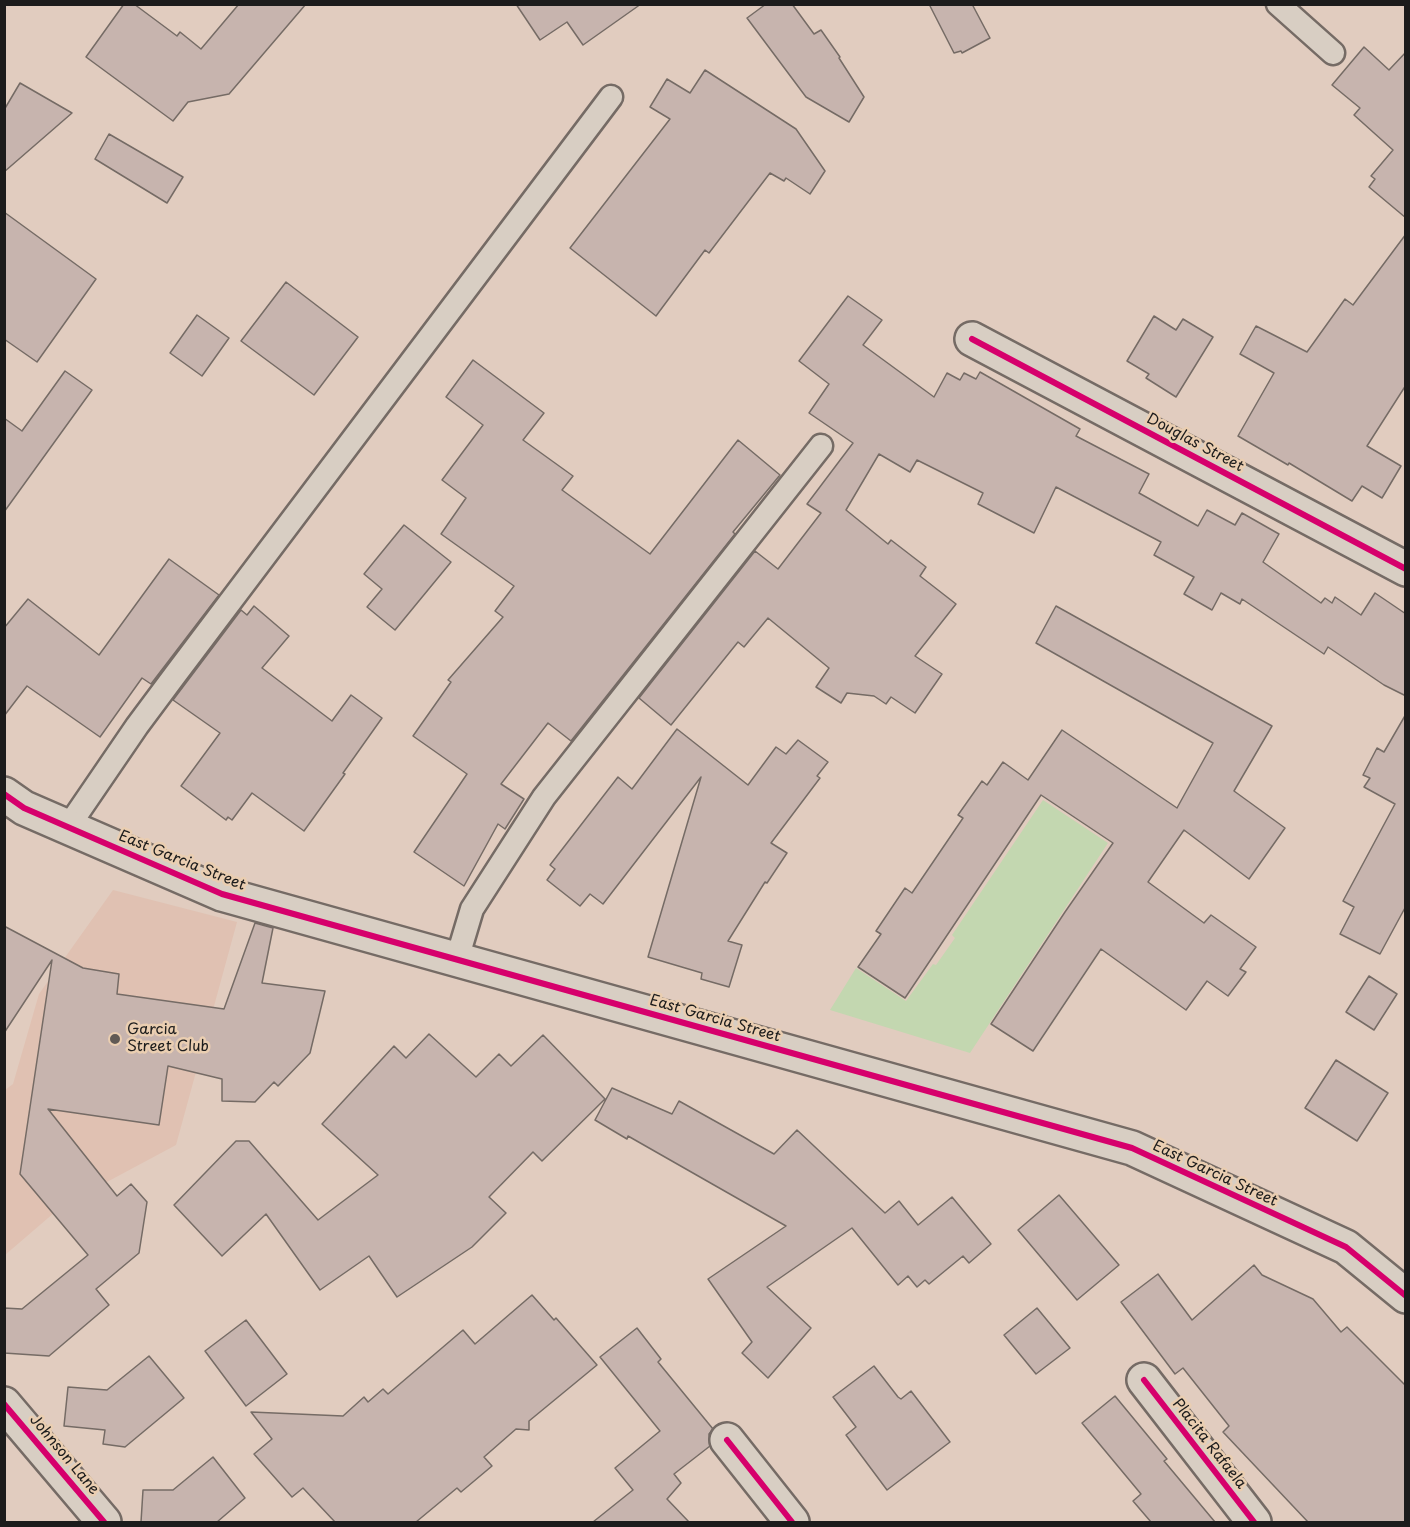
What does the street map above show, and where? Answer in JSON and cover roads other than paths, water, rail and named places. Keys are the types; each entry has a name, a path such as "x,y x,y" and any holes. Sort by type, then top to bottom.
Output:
{"street":[{"name":"Douglas Street","path":"972,339 1406,568"},
{"name":"East Garcia Street","path":"11,808 68,827 222,894 1132,1148 1346,1247 1406,1296"},
{"name":"Placita Rafaela","path":"1144,1380 1254,1522"},
{"name":"Johnson Lane","path":"4,1404 104,1522"},
{"path":"727,1440 792,1522"}],"lane":[{"path":"1278,4 1333,53"},
{"path":"68,827 168,684 611,97"},
{"path":"457,959 472,909 544,797 821,446"}],"place":[{"name":"Garcia Street Club","path":"115,1039"}]}
